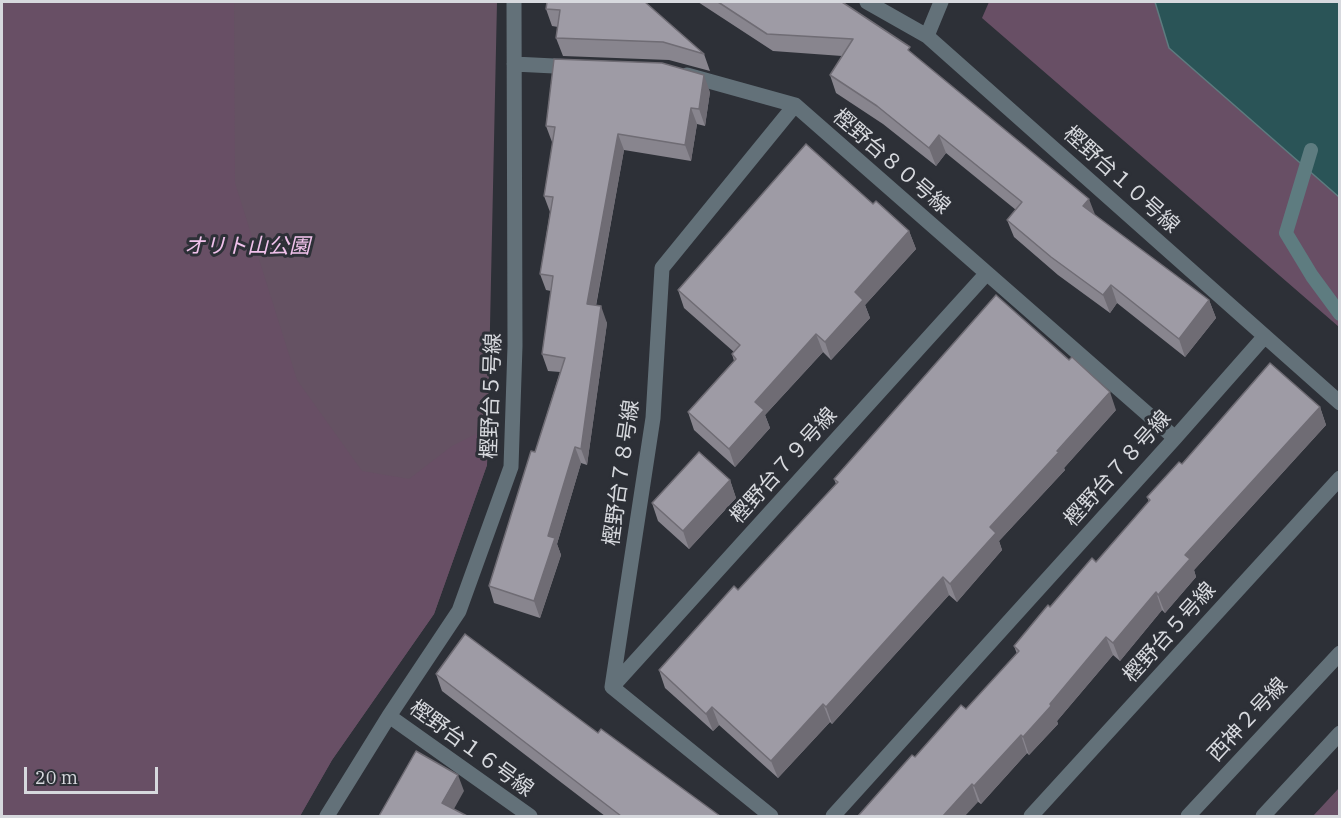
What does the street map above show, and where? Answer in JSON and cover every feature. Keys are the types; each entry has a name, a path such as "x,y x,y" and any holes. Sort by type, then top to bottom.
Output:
{"street":[{"name":"樫野台５号線","path":"327,816 389,716 459,611 511,467 515,346 514,2"},
{"name":"樫野台１０号線","path":"867,2 927,36 1340,403"},
{"path":"927,36 941,2"},
{"path":"514,64 586,67"},
{"name":"樫野台８０号線","path":"669,70 795,105 1175,438"},
{"name":"樫野台７８号線","path":"612,687 653,418 662,268 795,105"},
{"name":"樫野台７９号線","path":"612,687 987,273"},
{"name":"樫野台７８号線","path":"832,816 1265,336"},
{"name":"樫野台５号線","path":"1031,816 1340,478"},
{"name":"西神２号線","path":"1188,816 1340,653"},
{"path":"612,687 771,816"},
{"name":"樫野台１６号線","path":"389,716 530,816"},
{"path":"1263,816 1340,733"}],"green space":[{"name":"オリト山公園","path":"2,2 497,2 487,465 434,614 332,760 300,816 2,816"},
{"name":"オリト山公園","path":"2,2 234,2 235,183 297,380 362,471 409,479 452,446 488,428 487,465 434,614 332,760 300,816 2,816"},
{"path":"989,2 1155,2 1169,48 1339,197 1339,327 982,18"},
{"path":"1339,788 1339,816 1313,816"}],"water":[{"path":"1155,2 1339,2 1339,197 1169,48"}],"building":[{"path":"547,2 645,2 704,54 663,42 556,38 560,10 546,9"},
{"path":"718,2 842,2 910,47 908,50 1089,199 1083,206 1209,300 1179,339 1111,285 1103,295 1051,257 1007,220 1022,202 939,135 929,148 877,106 830,75 853,39 767,34"},
{"path":"554,59 662,63 704,75 699,109 691,108 685,145 618,134 587,304 601,306 581,449 575,447 548,536 555,538 534,601 489,586 531,451 535,452 565,358 542,354 553,276 540,274 553,197 544,196 555,127 546,126"},
{"path":"806,144 873,204 876,201 909,231 855,292 863,300 825,342 816,334 755,402 764,410 729,449 688,412 736,359 732,354 740,345 678,290"},
{"path":"996,295 1069,360 1072,357 1110,392 990,527 996,533 950,584 943,577 826,707 823,704 771,761 712,707 706,714 659,670 734,586 738,590 838,482 834,479"},
{"path":"1270,363 1320,407 1185,555 1190,559 1158,595 1156,592 1113,643 1106,637 1023,737 1021,735 943,816 858,816 912,755 915,757 961,705 966,709 1019,651 1014,646 1048,605 1050,607 1092,558 1096,562 1150,500 1147,497 1179,462 1182,464"},
{"path":"699,452 730,480 683,531 652,503"},
{"path":"465,634 598,733 601,729 720,816 621,816 436,674"},
{"path":"416,751 458,775 442,803 467,816 379,816"}],"waterway":[{"path":"1311,150 1286,233 1312,276 1340,314"}]}
